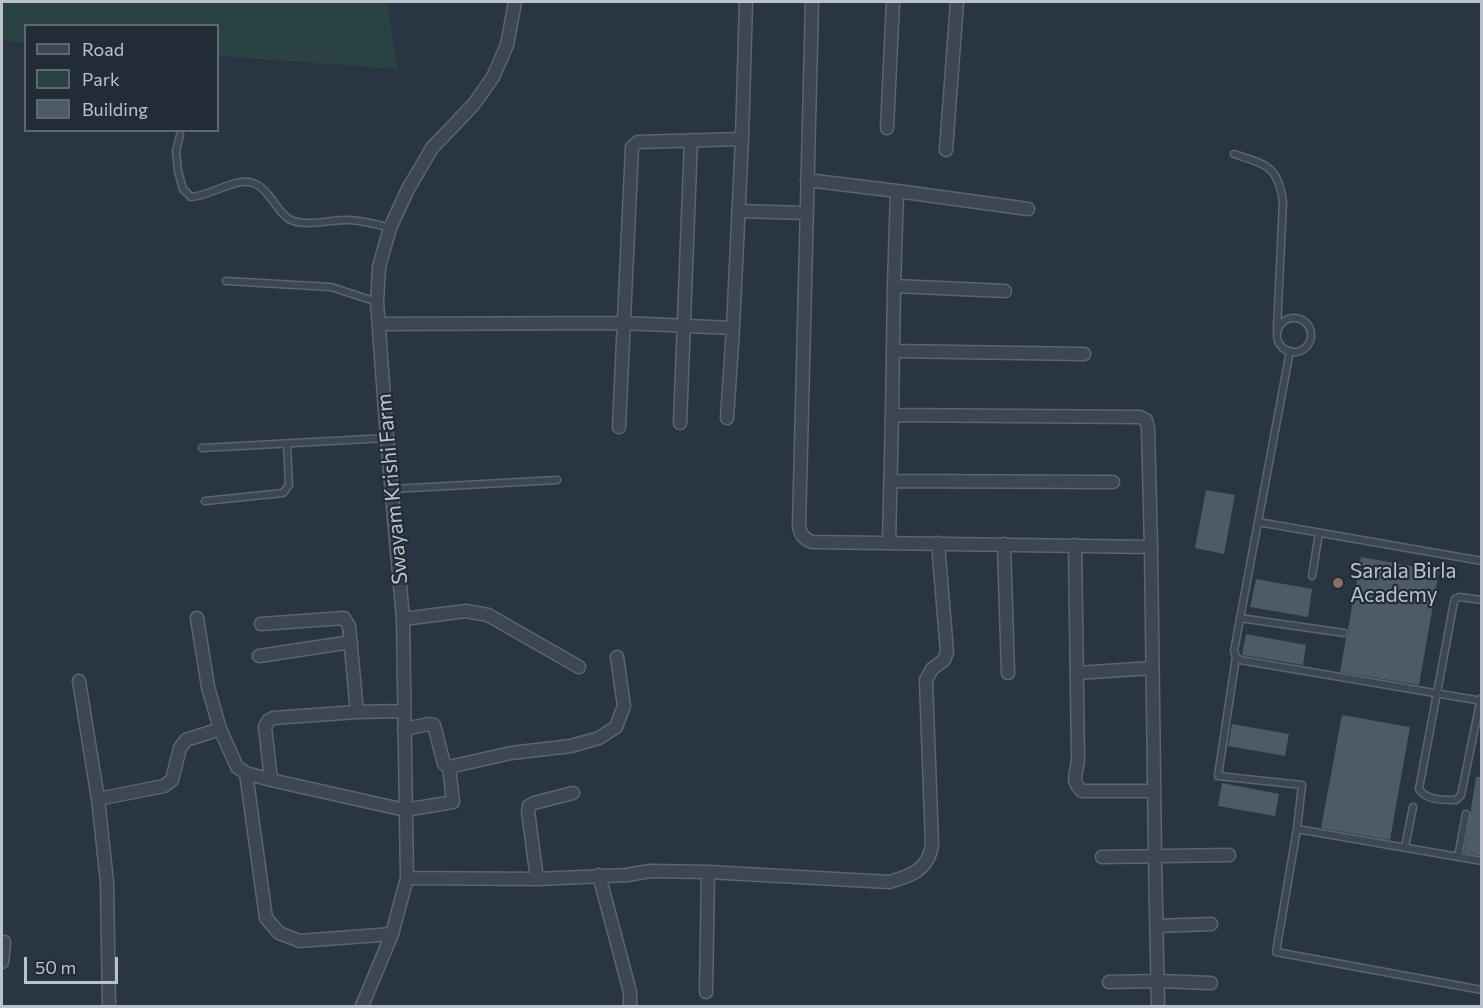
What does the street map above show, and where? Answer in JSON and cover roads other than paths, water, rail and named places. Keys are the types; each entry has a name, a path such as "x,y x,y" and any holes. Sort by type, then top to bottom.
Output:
{"street":[{"name":"Swayam Krishi Farm","path":"362,1006 392,934 407,878 403,619 378,324 379,267 390,228 408,189 432,148 474,104 493,77 507,45 515,2"},
{"path":"727,418 742,139 746,2"},
{"path":"812,2 799,527 801,535 812,542 1151,547"},
{"path":"887,128 893,2"},
{"path":"945,150 957,2"},
{"path":"619,427 632,147 638,142 742,139"},
{"path":"680,423 692,140"},
{"path":"807,180 1028,209"},
{"path":"889,542 897,191"},
{"path":"738,211 806,213"},
{"path":"894,286 1005,291"},
{"path":"378,324 624,323 733,328"},
{"path":"893,351 1084,354"},
{"path":"892,415 1140,417 1146,420 1151,547 1158,1006"},
{"path":"891,481 1113,482"},
{"path":"407,878 537,879 627,875 650,871 889,882 908,877 921,868 930,857 932,845 926,680 932,669 944,660 947,652 938,543"},
{"path":"1004,544 1008,673"},
{"path":"1075,545 1078,760 1074,777 1076,785 1082,791 1154,791"},
{"path":"403,619 466,611 488,615 579,667"},
{"path":"197,618 208,687 220,729 237,767 246,773 405,810 453,802 449,767"},
{"path":"261,624 344,618 349,626 357,712"},
{"path":"260,656 351,642"},
{"path":"404,729 434,725 444,764 449,767 511,753 571,746 599,738 616,727 624,706 617,657"},
{"path":"1077,673 1152,668"},
{"path":"79,681 98,799 107,882 109,1006"},
{"path":"271,780 265,727 273,718 404,711"},
{"path":"98,799 164,786 172,780 180,748 186,740 220,729"},
{"path":"246,773 266,918 279,933 300,941 392,934"},
{"path":"537,879 529,806 573,793"},
{"path":"1102,857 1229,855"},
{"path":"706,992 708,872"},
{"path":"599,875 630,992 630,1006"},
{"path":"1156,926 1211,924"},
{"path":"2,962 4,942"},
{"path":"1109,982 1211,983"}],"lane":[{"path":"180,135 176,151 178,171 183,189 191,197 200,197 239,182 254,183 264,189 288,219 303,223 347,220 375,223 390,228"},
{"path":"1234,154 1265,164 1281,184 1283,202 1277,328 1277,339 1284,349 1297,351 1303,349 1310,339 1309,327 1300,319 1285,320 1277,328"},
{"path":"226,281 331,287 377,302"},
{"path":"1290,351 1234,651 1236,657 1218,776 1302,785 1297,829 1275,952 1482,990"},
{"path":"202,448 387,438"},
{"path":"205,501 283,493 290,485 287,444"},
{"path":"392,489 557,480"},
{"path":"1258,522 1482,561"},
{"path":"1312,576 1319,533"},
{"path":"1236,657 1240,660 1438,694 1481,700 1461,795 1456,800 1438,800 1422,794 1419,789 1438,694 1455,599 1459,597 1482,600"},
{"path":"1240,618 1344,633"},
{"path":"1405,848 1413,807"},
{"path":"1458,857 1466,814"},
{"path":"1297,829 1482,861"}],"place":[{"name":"Sarala Birla Academy","path":"1338,583"}]}
